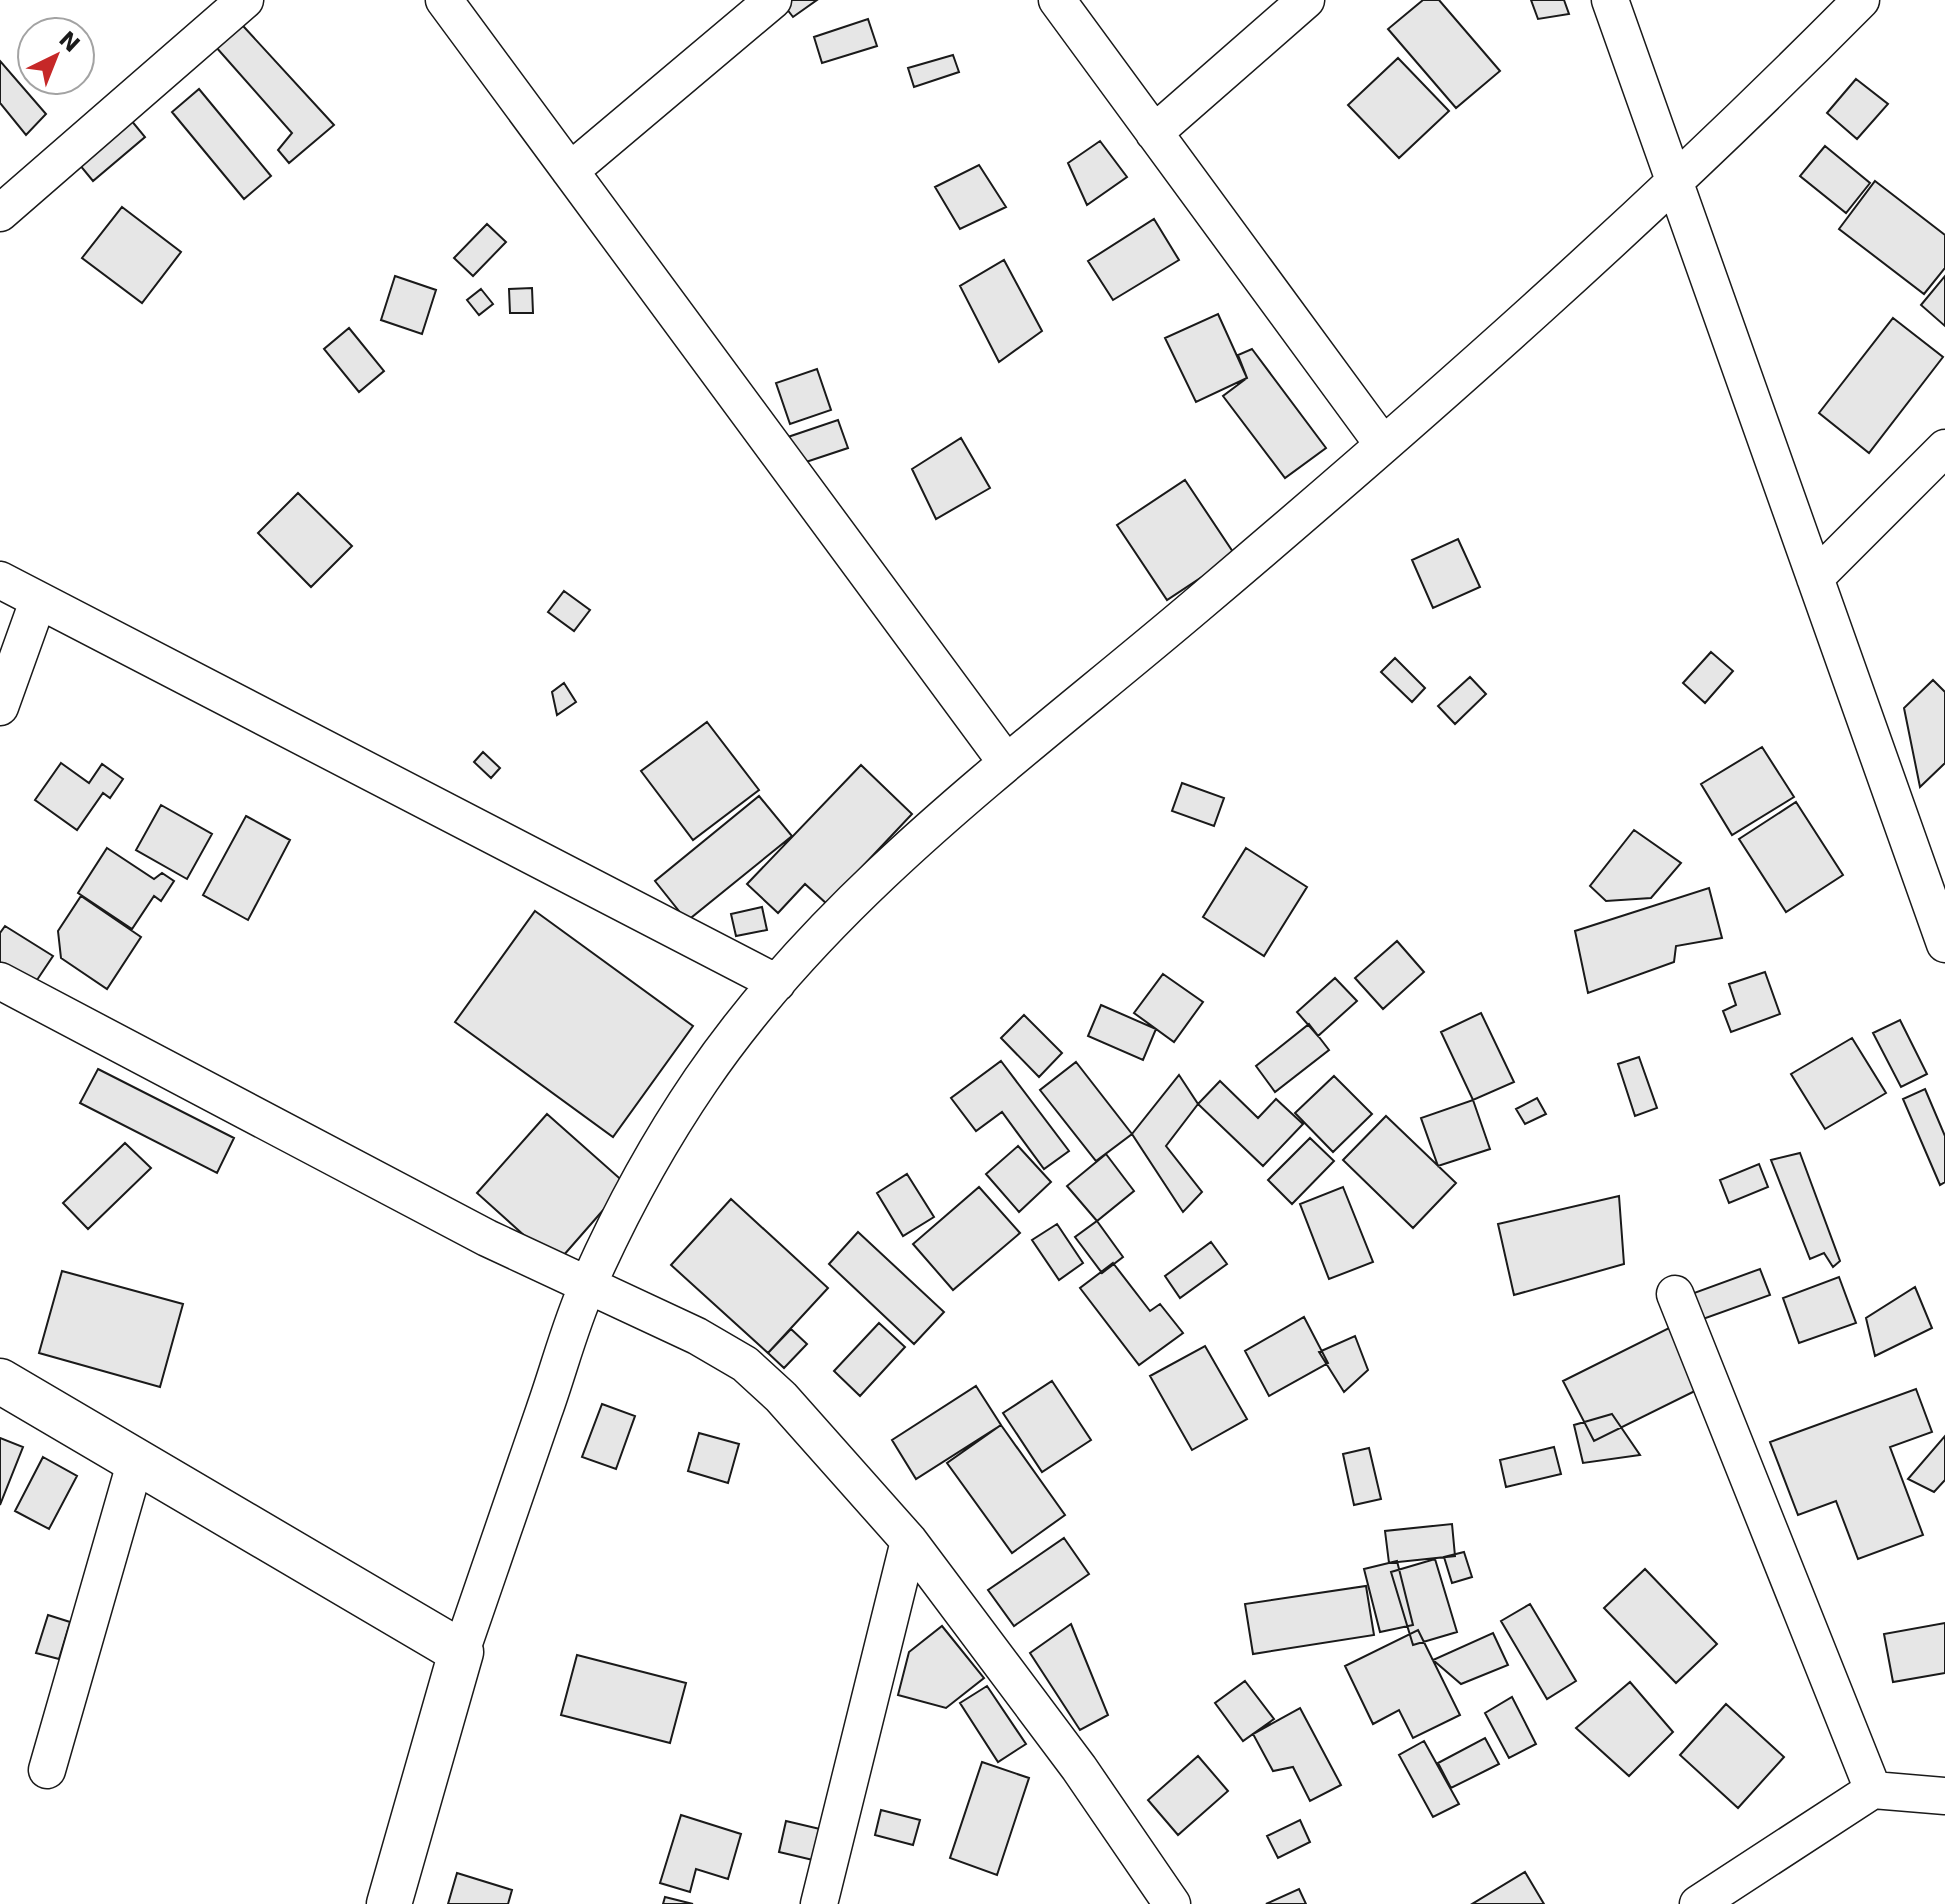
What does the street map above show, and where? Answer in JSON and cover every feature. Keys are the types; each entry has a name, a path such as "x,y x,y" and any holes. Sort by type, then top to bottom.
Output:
{"street":[{"path":"0,213 245,0"},
{"path":"444,0 1006,762"},
{"path":"570,171 773,0"},
{"path":"1057,0 1382,443"},
{"path":"1154,133 1306,0"},
{"path":"1610,0 1945,944"},
{"path":"389,1904 461,1652 587,1287 645,1173 701,1080 777,983 875,881 1006,762 1197,606 1503,340 1674,182 1861,0"},
{"path":"1815,578 1945,448"},
{"path":"0,580 777,983"},
{"path":"0,707 38,601"},
{"path":"0,981 587,1287 697,1336 745,1364 781,1397 909,1541 1079,1768 1172,1904"},
{"path":"1675,1294 1873,1790"},
{"path":"0,1381 461,1652"},
{"path":"47,1770 136,1460"},
{"path":"819,1904 909,1541"},
{"path":"1698,1904 1873,1790 1945,1796"}],"building":[{"path":"780,0 817,0 793,17"},
{"path":"1423,0 1439,0 1500,71 1456,108 1388,29"},
{"path":"1531,0 1564,0 1569,14 1538,19"},
{"path":"233,15 334,125 289,163 278,150 292,133 208,38"},
{"path":"868,19 877,46 822,63 814,37"},
{"path":"953,55 959,72 914,87 908,68"},
{"path":"1398,58 1449,111 1399,158 1348,105"},
{"path":"0,61 16,79 16,96 30,96 46,114 26,135 0,103"},
{"path":"1856,79 1888,104 1857,139 1827,113"},
{"path":"199,89 271,176 244,199 172,112"},
{"path":"126,114 145,137 93,181 74,158"},
{"path":"1100,141 1127,177 1087,205 1068,163"},
{"path":"1825,146 1870,183 1846,213 1800,176"},
{"path":"979,165 1006,207 960,229 935,187"},
{"path":"1875,181 1945,235 1945,268 1924,294 1839,229"},
{"path":"122,207 181,252 142,303 82,258"},
{"path":"1154,219 1179,260 1113,300 1088,261"},
{"path":"487,224 506,242 473,276 454,258"},
{"path":"1004,260 1042,331 999,362 960,286"},
{"path":"395,276 436,290 422,334 381,320"},
{"path":"1945,276 1945,326 1921,305"},
{"path":"532,288 533,313 510,313 509,289"},
{"path":"481,289 493,304 479,315 467,300"},
{"path":"1218,314 1247,378 1196,402 1165,338"},
{"path":"1893,318 1943,357 1869,453 1819,413"},
{"path":"349,328 384,371 359,392 324,349"},
{"path":"1252,349 1326,448 1285,478 1223,396 1247,378 1238,355"},
{"path":"817,369 831,410 790,424 776,383"},
{"path":"838,420 848,448 794,466 785,438"},
{"path":"961,438 990,488 936,519 912,469"},
{"path":"1185,480 1235,555 1167,600 1117,525"},
{"path":"298,493 352,546 311,587 258,533"},
{"path":"1458,539 1480,587 1433,608 1412,560"},
{"path":"564,591 590,610 574,631 548,612"},
{"path":"1711,652 1733,671 1705,703 1683,683"},
{"path":"1395,658 1425,688 1412,702 1381,672"},
{"path":"1470,677 1486,694 1455,724 1438,706"},
{"path":"1933,680 1945,692 1945,763 1920,787 1904,708"},
{"path":"564,683 576,702 557,715 552,692"},
{"path":"707,722 759,790 693,840 641,771"},
{"path":"1762,747 1794,797 1732,835 1701,784"},
{"path":"483,752 500,768 491,778 474,762"},
{"path":"61,763 89,783 102,764 123,779 110,798 103,793 77,830 35,800"},
{"path":"861,765 912,814 827,904 805,884 778,913 747,884"},
{"path":"1182,783 1224,798 1214,826 1172,811"},
{"path":"759,796 792,836 687,921 655,881"},
{"path":"1796,802 1843,875 1786,912 1739,839"},
{"path":"161,805 212,834 187,879 136,850"},
{"path":"246,816 290,840 248,920 203,895"},
{"path":"1634,830 1681,863 1651,898 1606,901 1590,886"},
{"path":"107,848 154,879 162,873 174,881 161,901 154,896 132,929 78,893"},
{"path":"1246,848 1307,887 1264,956 1203,917"},
{"path":"1709,888 1722,938 1676,946 1674,962 1588,993 1575,931"},
{"path":"81,896 141,937 107,989 61,958 58,931"},
{"path":"762,907 767,930 736,936 731,914"},
{"path":"535,911 693,1026 613,1137 455,1022"},
{"path":"5,926 53,956 33,986 0,965 0,933"},
{"path":"1397,941 1424,972 1383,1009 1355,978"},
{"path":"1765,972 1780,1014 1731,1032 1723,1011 1736,1005 1729,984"},
{"path":"1163,974 1203,1002 1174,1042 1134,1013"},
{"path":"1335,978 1357,1001 1318,1036 1297,1012"},
{"path":"1101,1005 1156,1029 1143,1060 1088,1036"},
{"path":"1481,1013 1514,1082 1473,1100 1441,1032"},
{"path":"1024,1015 1062,1053 1039,1077 1001,1038"},
{"path":"1900,1020 1927,1074 1901,1087 1873,1033"},
{"path":"1309,1024 1329,1050 1275,1092 1256,1066"},
{"path":"1852,1038 1886,1093 1825,1129 1791,1074"},
{"path":"1639,1057 1657,1108 1635,1116 1618,1064"},
{"path":"1001,1061 1069,1151 1044,1169 1002,1112 976,1131 951,1098"},
{"path":"1076,1062 1132,1134 1096,1161 1040,1090"},
{"path":"98,1069 234,1138 217,1173 80,1103"},
{"path":"1179,1075 1198,1104 1166,1146 1202,1192 1183,1212 1132,1134"},
{"path":"1334,1076 1372,1114 1333,1152 1295,1113"},
{"path":"1220,1081 1258,1118 1276,1099 1303,1124 1263,1166 1198,1104"},
{"path":"1925,1089 1945,1136 1945,1182 1940,1185 1903,1099"},
{"path":"1537,1098 1546,1114 1525,1124 1516,1109"},
{"path":"1473,1100 1490,1149 1438,1166 1421,1118"},
{"path":"547,1114 626,1184 556,1264 477,1193"},
{"path":"1386,1116 1456,1183 1413,1228 1343,1160"},
{"path":"1310,1138 1334,1161 1292,1204 1268,1180"},
{"path":"125,1143 151,1168 88,1229 63,1203"},
{"path":"1018,1146 1051,1182 1019,1212 986,1174"},
{"path":"1800,1153 1840,1261 1833,1267 1824,1253 1810,1259 1771,1160"},
{"path":"1106,1154 1134,1191 1097,1221 1067,1186"},
{"path":"1759,1164 1768,1187 1729,1203 1720,1180"},
{"path":"907,1174 934,1217 903,1236 877,1193"},
{"path":"979,1187 1020,1233 953,1290 913,1244"},
{"path":"1343,1187 1373,1262 1329,1279 1300,1204"},
{"path":"1619,1196 1624,1264 1514,1295 1498,1224"},
{"path":"731,1199 828,1288 768,1353 671,1265"},
{"path":"1097,1221 1123,1257 1102,1273 1075,1237"},
{"path":"1057,1224 1083,1263 1059,1280 1032,1240"},
{"path":"858,1232 944,1312 914,1344 829,1264"},
{"path":"1211,1242 1227,1264 1180,1298 1165,1276"},
{"path":"1113,1263 1150,1311 1160,1304 1183,1333 1139,1365 1080,1288"},
{"path":"1760,1269 1770,1295 1703,1319 1694,1293"},
{"path":"62,1271 183,1304 160,1387 39,1353"},
{"path":"1839,1277 1856,1323 1799,1343 1783,1298"},
{"path":"1915,1287 1932,1328 1875,1356 1866,1318"},
{"path":"1304,1317 1328,1363 1269,1396 1245,1351"},
{"path":"879,1323 905,1347 860,1396 834,1371"},
{"path":"1673,1326 1703,1387 1594,1441 1563,1381"},
{"path":"791,1329 807,1344 784,1368 768,1353"},
{"path":"1355,1336 1368,1370 1344,1392 1319,1352"},
{"path":"1205,1346 1247,1419 1192,1450 1150,1376"},
{"path":"1052,1381 1091,1440 1042,1472 1003,1413"},
{"path":"976,1386 1001,1425 916,1479 892,1440"},
{"path":"1916,1389 1932,1432 1890,1447 1923,1535 1858,1559 1836,1501 1798,1515 1770,1442"},
{"path":"602,1404 635,1416 616,1469 582,1457"},
{"path":"1612,1414 1640,1455 1583,1463 1574,1425"},
{"path":"1001,1425 1065,1515 1012,1553 947,1463"},
{"path":"699,1433 739,1444 728,1483 688,1471"},
{"path":"1945,1436 1945,1480 1934,1492 1908,1479"},
{"path":"0,1438 23,1447 0,1505"},
{"path":"1554,1447 1561,1474 1506,1487 1500,1460"},
{"path":"1369,1448 1381,1499 1354,1505 1343,1454"},
{"path":"43,1457 77,1476 49,1529 15,1511"},
{"path":"1452,1524 1455,1556 1389,1563 1385,1531"},
{"path":"1064,1538 1089,1574 1014,1626 988,1590"},
{"path":"1464,1552 1472,1577 1452,1583 1444,1557"},
{"path":"1435,1559 1457,1632 1413,1645 1391,1572"},
{"path":"1397,1561 1413,1625 1380,1632 1364,1569"},
{"path":"1645,1569 1717,1644 1676,1683 1604,1608"},
{"path":"1366,1586 1374,1635 1253,1654 1245,1604"},
{"path":"1530,1604 1576,1681 1547,1699 1501,1621"},
{"path":"48,1615 70,1622 59,1659 36,1653"},
{"path":"1945,1623 1945,1673 1893,1682 1884,1634"},
{"path":"1071,1624 1108,1715 1080,1730 1030,1653"},
{"path":"942,1626 984,1678 946,1708 898,1695 909,1652"},
{"path":"1418,1630 1460,1715 1413,1738 1399,1710 1373,1724 1345,1666"},
{"path":"1493,1633 1508,1665 1461,1684 1433,1660"},
{"path":"577,1655 686,1683 670,1743 561,1715"},
{"path":"1245,1681 1274,1719 1243,1741 1215,1703"},
{"path":"1630,1682 1673,1732 1629,1776 1576,1728"},
{"path":"987,1686 1026,1744 998,1762 960,1703"},
{"path":"1512,1697 1536,1744 1509,1758 1485,1713"},
{"path":"1726,1704 1784,1757 1738,1808 1680,1755"},
{"path":"1300,1708 1341,1785 1310,1801 1293,1767 1273,1771 1253,1734"},
{"path":"1485,1738 1499,1764 1451,1788 1438,1763"},
{"path":"1424,1741 1459,1804 1433,1817 1399,1755"},
{"path":"1198,1756 1228,1791 1178,1835 1148,1800"},
{"path":"982,1762 1029,1778 997,1875 950,1858"},
{"path":"881,1810 920,1820 913,1845 875,1835"},
{"path":"681,1815 741,1834 728,1879 696,1869 690,1892 660,1883"},
{"path":"1300,1820 1310,1842 1278,1858 1267,1836"},
{"path":"786,1821 820,1829 813,1860 779,1852"},
{"path":"1525,1872 1544,1904 1472,1904"},
{"path":"457,1873 512,1890 508,1904 448,1904"},
{"path":"1299,1889 1306,1904 1266,1904"},
{"path":"665,1897 693,1904 663,1904"}]}
